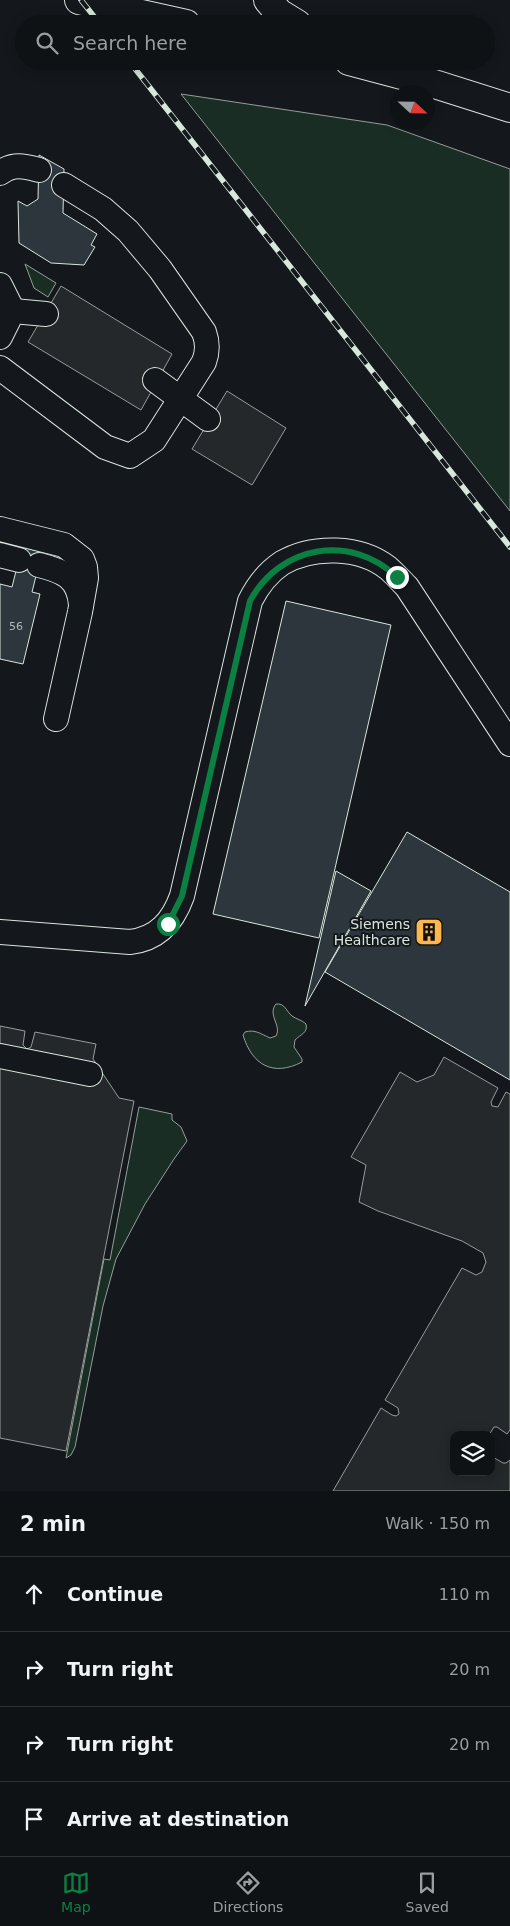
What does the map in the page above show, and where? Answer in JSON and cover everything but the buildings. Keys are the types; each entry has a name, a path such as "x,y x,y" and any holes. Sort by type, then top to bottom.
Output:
{"highway":[{"path":"79,0 146,15"},
{"path":"268,0 282,15"},
{"path":"383,70 510,108"}],"lane":[{"path":"0,173 15,166 26,166 39,170"},
{"path":"0,368 105,447 130,456 154,440 199,372 206,357 207,342 204,332 160,269 128,231 103,209 64,185"},
{"path":"0,285 13,311"},
{"path":"13,311 46,314"},
{"path":"0,337 13,311"},
{"path":"155,380 208,419"},
{"path":"0,529 64,545 82,559 86,567 80,612 56,719"},
{"path":"0,932 130,942 145,939 168,924 182,896 250,601 258,586 268,575 283,563 293,559 324,551 344,551 367,556 388,568 407,587 510,744"},
{"path":"19,560 60,570 71,579 80,597 80,612"},
{"path":"0,1056 90,1074"}],"green space":[{"path":"181,94 387,125 390,126 390,130 401,130 510,169 510,511"},
{"path":"25,264 56,283 48,297 34,288"},
{"path":"276,1004 283,1006 292,1016 306,1024 305,1031 295,1040 294,1047 302,1062 282,1068 273,1068 258,1061 252,1054 243,1035 245,1032 252,1031 270,1038 276,1036 277,1028 273,1012"},
{"path":"139,1107 172,1114 172,1120 181,1127 187,1141 145,1204 116,1259 103,1306 75,1447 71,1455 66,1458 104,1259 110,1260"}],"shaded area":[{"path":"61,286 172,354 141,410 28,342"},
{"path":"227,391 286,428 252,485 192,449"},
{"path":"0,1026 25,1031 23,1045 27,1049 31,1047 35,1032 96,1044 93,1059 119,1098 134,1101 66,1451 0,1438"},
{"path":"444,1057 498,1088 491,1102 492,1106 498,1107 506,1092 510,1094 510,1430 507,1434 497,1427 494,1427 492,1431 450,1431 450,1476 495,1476 495,1458 503,1463 510,1460 510,1491 333,1491 381,1408 392,1415 396,1416 399,1414 398,1408 385,1400 462,1268 476,1275 482,1272 486,1262 483,1253 462,1241 378,1211 359,1202 366,1165 351,1157 400,1072 417,1082 434,1075"}],"railway":[{"path":"81,0 93,15"},
{"path":"136,70 510,547"}],"place":[{"name":"Siemens Healthcare","path":"429,932"}],"route":[{"path":"168,924 182,896 250,601 258,586 283,563 313,553 334,550 367,556 388,568 397,577"}]}
